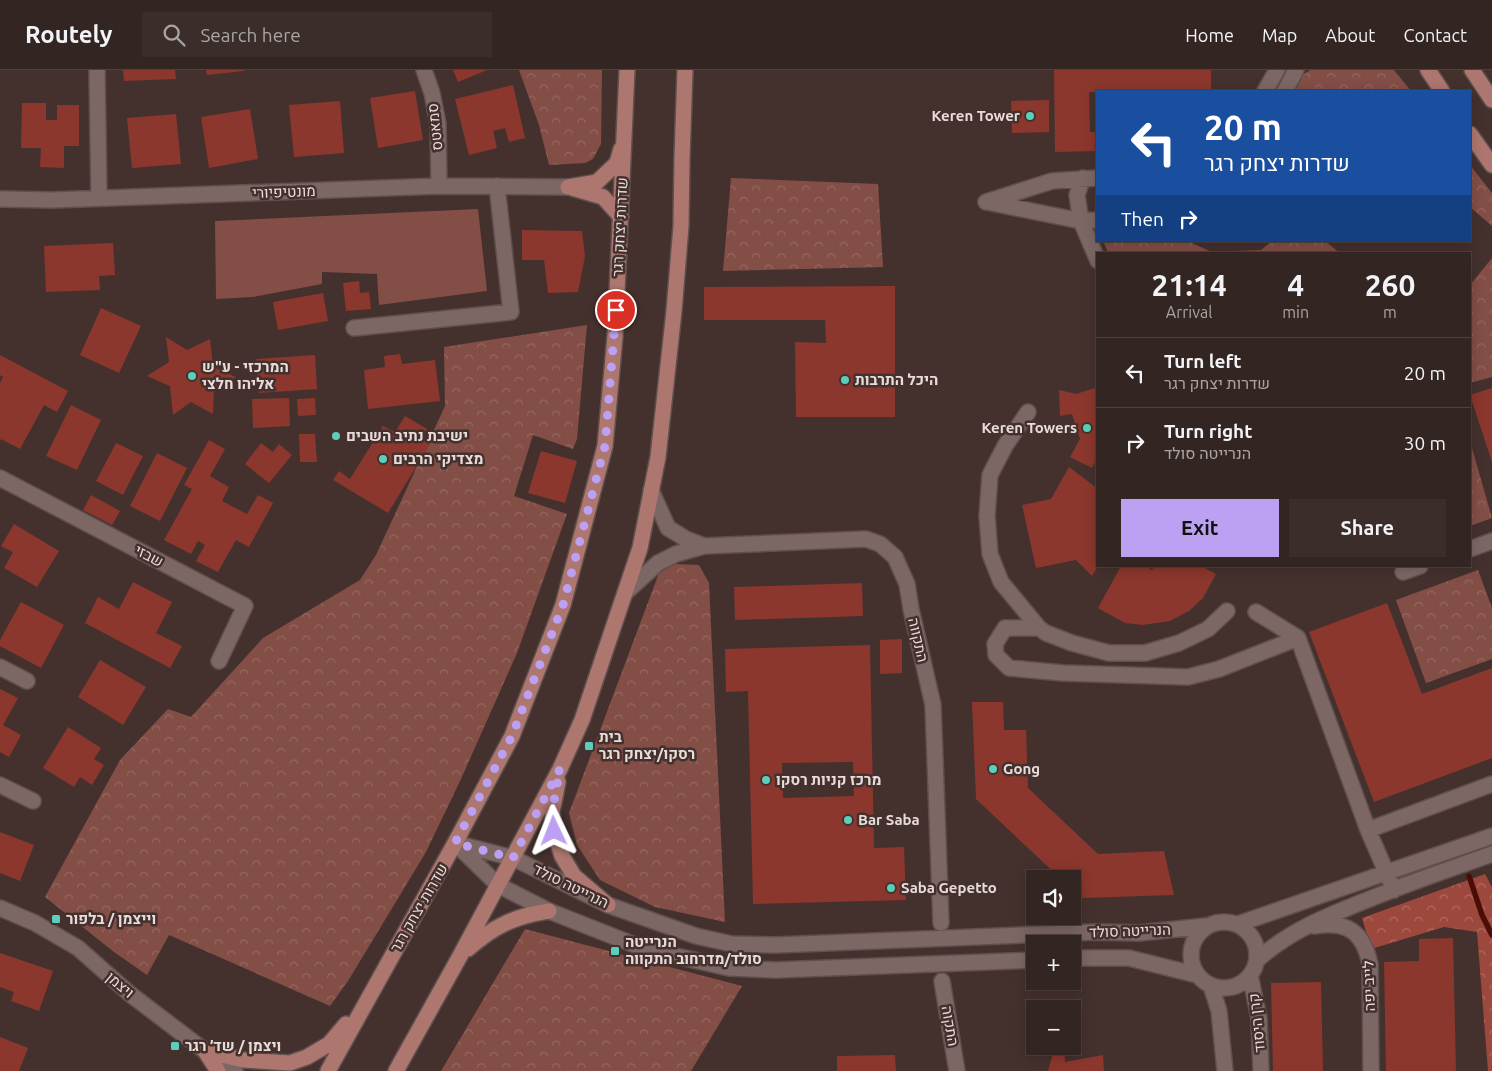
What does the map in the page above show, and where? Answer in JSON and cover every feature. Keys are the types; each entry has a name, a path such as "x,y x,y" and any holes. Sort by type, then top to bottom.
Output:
{"main road":[{"name":"שדרות יצחק רגר","path":"328,1071 455,843 512,736 563,605 605,446 615,336 627,70"},
{"path":"396,1071 560,769 582,720 640,548 659,447 674,311 681,226 685,70"},
{"path":"1472,70 1492,100"},
{"path":"1428,72 1441,90"},
{"path":"1471,135 1492,165"},
{"path":"568,187 596,182 617,163 624,138"},
{"path":"568,187 603,197 621,217"},
{"path":"560,769 552,812 554,831 562,856 574,876 608,905"},
{"path":"460,956 486,934 508,921 527,914 549,911"},
{"path":"205,1051 244,1060 290,1063 307,1057 329,1044 366,1000"},
{"path":"205,1051 218,1071"}],"street":[{"path":"97,70 99,198"},
{"name":"סמאטס","path":"424,70 432,93 438,124 439,186"},
{"path":"1266,90 1277,70"},
{"path":"1286,90 1296,70"},
{"path":"1090,178 1052,181 986,202 1081,221 1096,220"},
{"path":"1090,178 1077,195 1081,221 1096,256"},
{"name":"מונטיפיורי","path":"0,199 52,200 439,186 568,187"},
{"path":"354,328 511,312 497,186"},
{"path":"1028,412 1005,446 990,475 986,516 990,554 1001,582 1039,628 1046,633 1072,643 1109,653 1145,654 1208,629 1227,611"},
{"name":"שבזי","path":"0,478 245,606 219,661"},
{"name":"התקווה","path":"651,490 668,528 686,539 704,546"},
{"name":"התקווה","path":"625,593 658,563 676,554 704,546 866,539 880,544 895,557 908,584 911,609 933,705 941,923"},
{"path":"1471,549 1492,541"},
{"path":"1403,572 1417,567"},
{"path":"1256,612 1298,638 1368,830 1394,890"},
{"path":"1039,628 1005,628 995,644 996,655 1008,668 1063,673 1188,676 1219,668 1298,638"},
{"path":"0,667 27,681"},
{"path":"1368,830 1492,784"},
{"path":"0,785 33,801"},
{"path":"1238,924 1247,930 1254,939 1257,949 1257,960 1250,976 1237,986 1220,988 1211,986 1197,975 1190,958 1191,949 1199,932 1206,926 1222,922 1238,924 1492,836"},
{"name":"הנרייטה סולד","path":"455,843 513,858 608,905 696,936 732,944 776,945 1096,932 1139,933 1206,926"},
{"name":"הנרייטה סולד","path":"455,843 498,885 549,911 645,949 729,968 776,970 1026,960"},
{"path":"1257,960 1300,929 1337,912 1492,854"},
{"name":"ויצמן","path":"0,908 35,923 78,948 130,994 205,1051 235,1071"},
{"name":"לייב יפה","path":"1300,929 1326,924 1340,926 1352,931 1362,939 1368,952 1370,964 1371,1071"},
{"name":"הנרייטה סולד","path":"1081,958 1129,958 1197,975"},
{"name":"קרן היסוד","path":"1250,976 1259,1018 1261,1071"},
{"name":"התקוה","path":"942,981 957,1071"},
{"path":"1211,986 1220,1011 1225,1071"}],"green space":[{"path":"519,70 602,70 601,144 593,159 585,163 549,165 539,125"},
{"path":"1310,70 1394,70 1410,90 1296,90 1302,76"},
{"path":"1471,166 1492,193 1492,226 1471,208"},
{"path":"731,178 878,184 883,267 723,271"},
{"path":"478,209 487,291 379,305 377,274 322,272 322,284 253,297 216,299 215,221"},
{"path":"1103,242 1189,242 1212,252 1108,252"},
{"path":"1271,242 1326,242 1339,252 1212,252 1261,250"},
{"path":"1492,258 1492,377 1471,383 1471,284"},
{"path":"587,325 577,439 573,449 533,435 514,496 567,514 517,653 426,852 348,981 330,1006 169,935 147,975 114,952 45,897 120,760 168,709 191,717 263,638 360,580 376,555 445,406 444,347"},
{"path":"1471,444 1492,518 1471,526"},
{"path":"674,564 699,565 709,583 725,922 655,907 600,880 577,845 569,813 659,573"},
{"path":"1478,570 1492,608 1492,659 1426,683 1396,600"},
{"path":"1485,874 1492,887 1492,1071 1488,1071 1477,932 1444,927 1371,949 1362,918"},
{"path":"525,929 742,986 691,1071 441,1071"}],"building":[{"path":"123,70 175,70 176,79 124,81"},
{"path":"206,70 244,70 244,71 207,75"},
{"path":"453,70 487,70 458,82"},
{"path":"1054,70 1211,70 1211,90 1096,90 1096,92 1089,92 1090,132 1096,132 1096,151 1055,152"},
{"path":"513,85 525,138 509,142 505,128 493,131 497,148 469,155 455,99"},
{"path":"415,91 423,140 378,148 370,98"},
{"name":"Keren Tower","path":"1049,100 1049,132 1012,133 1011,101"},
{"path":"340,101 344,153 294,157 289,105"},
{"path":"22,103 46,103 46,120 57,120 57,105 79,105 79,146 64,146 64,168 40,167 41,148 21,148"},
{"path":"250,109 258,159 209,168 201,117"},
{"path":"176,114 181,164 132,168 127,118"},
{"path":"522,230 582,231 585,256 578,292 548,293 544,260 522,260"},
{"path":"113,243 115,275 99,276 100,290 46,292 44,246"},
{"path":"359,281 360,293 369,292 371,309 346,311 343,283"},
{"name":"היכל התרבות","path":"895,286 895,417 796,417 795,342 826,343 825,320 704,320 704,287"},
{"path":"323,293 328,321 278,330 273,302"},
{"path":"101,308 141,326 119,373 80,355"},
{"name":"המרכזי - ע\"ש אליהו חלצי","path":"166,337 187,350 210,339 213,367 236,377 214,389 213,414 191,402 173,415 170,386 147,376 169,362"},
{"path":"400,354 402,364 435,360 440,401 368,409 364,370 385,367 384,356"},
{"path":"0,355 68,391 57,412 44,405 20,449 1,439 0,442 0,383 3,377 0,375"},
{"path":"315,355 317,389 259,393 256,359"},
{"name":"Keren Towers","path":"1096,388 1096,460 1092,468 1070,457 1080,439 1072,414 1060,416 1059,390 1076,394"},
{"path":"1492,388 1492,462 1471,398 1471,395"},
{"path":"289,398 290,426 253,428 252,399"},
{"path":"315,398 316,415 298,416 297,399"},
{"path":"71,405 101,420 77,470 46,456"},
{"path":"405,416 427,429 421,439 430,444 388,513 333,480 339,471 350,479 383,426 395,432"},
{"path":"299,434 315,434 317,462 300,462"},
{"path":"209,440 225,449 210,476 229,487 222,501 247,514 258,495 273,503 249,547 236,540 218,572 196,561 205,545 198,541 191,554 164,540 192,489 184,485"},
{"path":"116,443 143,456 123,495 96,481"},
{"path":"261,443 273,452 279,444 292,455 269,483 245,464"},
{"path":"541,451 577,461 565,503 528,493"},
{"path":"157,453 187,468 160,521 130,506"},
{"path":"1069,467 1096,487 1097,567 1092,576 1076,560 1036,568 1022,505 1051,499"},
{"path":"91,495 120,511 112,525 83,510"},
{"path":"14,524 59,551 37,587 4,568 13,552 1,546"},
{"path":"1120,567 1148,567 1152,570 1154,567 1203,567 1216,574 1203,598 1189,611 1170,621 1142,625 1125,623 1098,608"},
{"path":"133,582 172,602 156,633 182,646 170,668 85,623 98,597 119,609"},
{"path":"862,583 863,616 735,620 734,587"},
{"path":"21,602 64,625 41,668 0,646 0,640"},
{"path":"1387,603 1422,694 1492,668 1492,758 1374,802 1309,632"},
{"path":"902,639 902,673 880,674 880,640"},
{"name":"מרכז קניות רסקו","path":"870,645 874,848 904,847 906,900 753,904 748,691 726,692 725,649","holes":["853,762 854,796 783,798 782,763"]},
{"path":"100,660 146,687 123,725 78,697"},
{"path":"0,689 18,698 3,725 21,735 9,757 0,752"},
{"path":"972,702 1003,702 1004,730 1026,730 1028,788 1098,854 1164,851 1174,895 1082,898 1081,870 1051,870 976,799"},
{"path":"68,727 101,748 94,759 104,765 92,785 80,777 74,787 43,768"},
{"path":"0,832 34,845 20,881 0,873"},
{"path":"1453,938 1456,1071 1386,1071 1384,962 1419,961 1419,939"},
{"path":"0,953 53,971 39,1011 11,1001 14,992 0,987"},
{"path":"1321,982 1323,1071 1273,1071 1271,983"},
{"path":"0,1037 28,1048 19,1071 0,1071"},
{"path":"895,1055 896,1071 837,1071 837,1056"},
{"path":"1052,1055 1065,1055 1065,1062 1103,1055 1104,1071 1048,1071"}],"waterway":[{"path":"1469,876 1482,915 1492,935"}],"place":[{"name":"Keren Tower","path":"1030,116"},
{"name":"המרכזי - ע\"ש אליהו חלצי","path":"192,376"},
{"name":"היכל התרבות","path":"845,380"},
{"name":"Keren Towers","path":"1087,428"},
{"name":"ישיבת נתיב השבים","path":"336,436"},
{"name":"מצדיקי הרבים","path":"383,459"},
{"name":"בית רסקו/יצחק רגר","path":"589,746"},
{"name":"Gong","path":"993,769"},
{"name":"מרכז קניות רסקו","path":"766,780"},
{"name":"Bar Saba","path":"848,820"},
{"name":"Saba Gepetto","path":"891,888"},
{"name":"וייצמן / בלפור","path":"56,919"},
{"name":"הנרייטה סולד/מדרחוב התקווה","path":"615,951"},
{"name":"ויצמן / שד׳ רגר","path":"175,1046"}],"route":[{"path":"554,831 552,812 560,769 513,858 455,843 512,736 563,605 605,446 616,310"}]}
